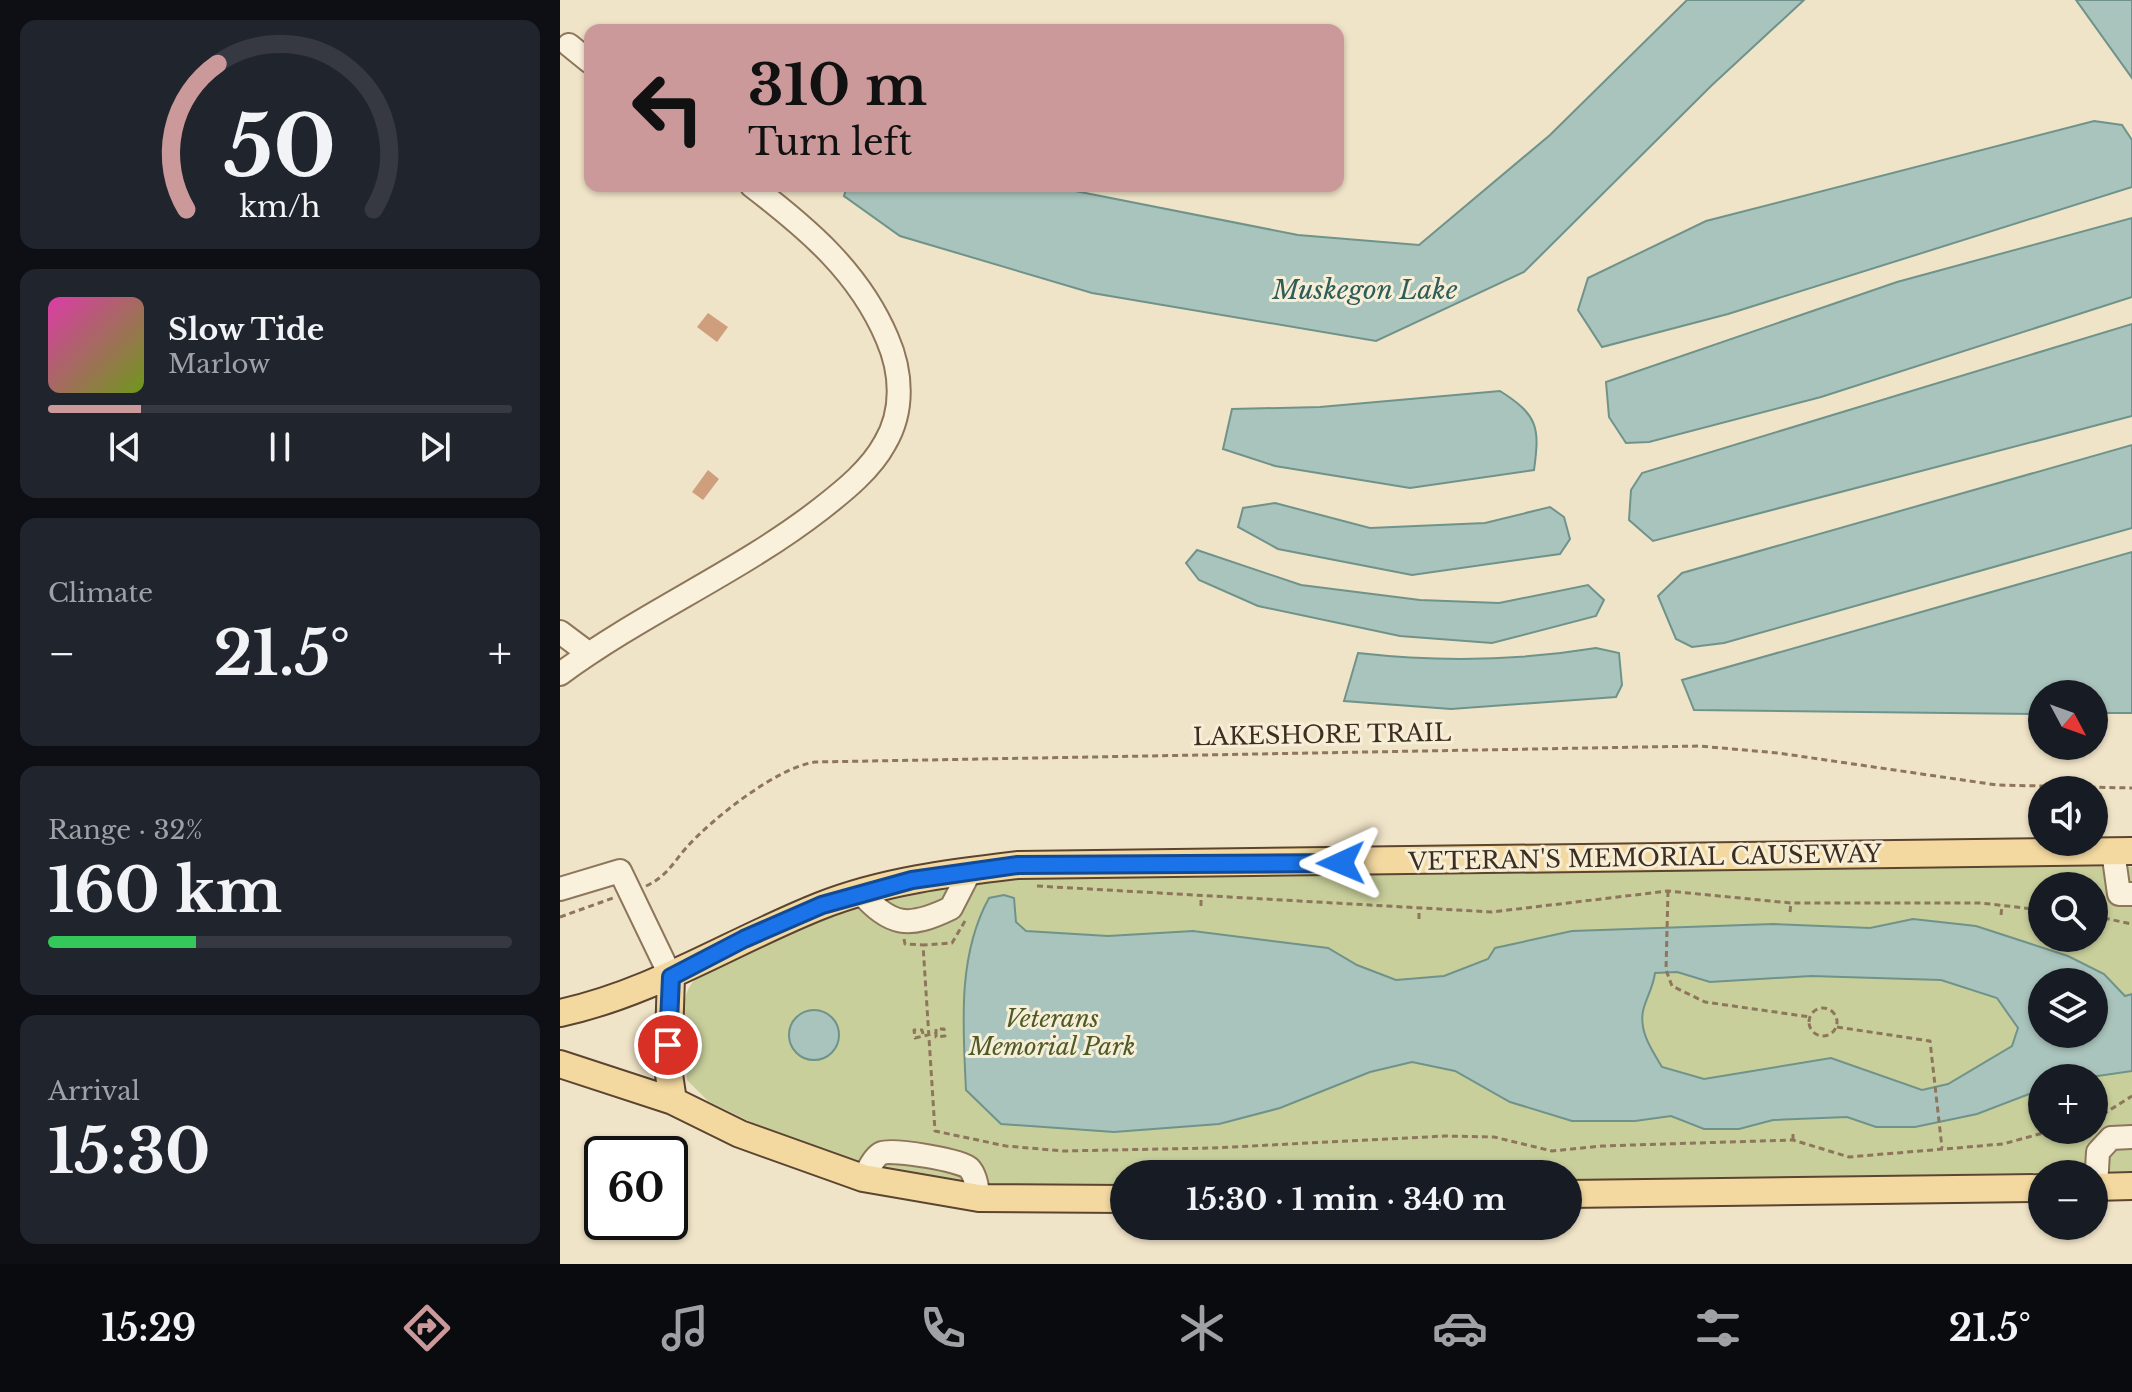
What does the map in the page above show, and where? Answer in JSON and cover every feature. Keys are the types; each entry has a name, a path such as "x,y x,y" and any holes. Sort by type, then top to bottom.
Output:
{"main road":[{"name":"VETERAN'S MEMORIAL CAUSEWAY","path":"560,1013 591,1007 671,977 744,939 860,892 1018,865 2123,851"},
{"path":"671,977 668,1068 673,1101"},
{"path":"560,1064 673,1101 740,1134 863,1178 979,1198 1110,1199"},
{"path":"2108,1187 2132,1186"},
{"path":"1582,1194 2028,1188"}],"lane":[{"path":"569,45 584,57"},
{"path":"560,674 588,653 743,564 796,529 843,491 870,463 885,444 895,422 900,398 896,358 860,286 822,242 760,192"},
{"path":"560,632 588,653"},
{"path":"2123,851 2119,894 2132,894"},
{"path":"560,889 620,871 671,977"},
{"path":"860,892 886,918 897,921 920,918 951,908 970,871"},
{"path":"2097,1160 2098,1152 2111,1138 2132,1137"}],"path":[{"name":"LAKESHORE TRAIL","path":"560,917 660,879 700,835 797,765 855,760 1699,746 1778,753 1982,784 2132,788"},
{"path":"1023,885 1492,912 1668,891 1791,903 2002,905 2028,908"},
{"path":"1668,891 1666,970 1672,986 1705,1002 1810,1017"},
{"path":"1201,897 1201,906"},
{"path":"1790,912 1791,903"},
{"path":"2001,915 2002,905"},
{"path":"971,909 952,943 923,945 935,1131 1040,1150 1212,1148 1445,1136 1494,1137 1552,1151 1602,1146 1793,1140 1849,1157 2003,1144 2028,1137"},
{"path":"1419,910 1419,919"},
{"path":"2108,919 2132,923"},
{"path":"1818,1008 1827,1008 1837,1017 1837,1027 1828,1035 1818,1035 1810,1028 1810,1017 1818,1008"},
{"path":"1837,1027 1930,1041 1942,1148"},
{"path":"923,1034 936,1033"},
{"path":"2108,1111 2132,1096"},
{"path":"1793,1131 1793,1140"}],"green space":[{"name":"Veterans Memorial Park","path":"2132,867 2132,1171 2108,1171 2108,1160 2028,1160 2028,1173 1582,1181 1582,1160 1110,1160 1110,1187 1010,1189 856,1167 806,1149 708,1101 687,1080 684,1004 692,983 708,970 733,955 837,913 922,887 969,881"}],"water":[{"name":"Muskegon Lake","path":"1687,0 1804,0 1711,86 1524,272 1376,341 1092,293 900,236 844,196 845,192 1080,192 1298,235 1419,245 1550,135"},
{"path":"2076,0 2132,0 2132,78"},
{"path":"2094,121 2122,125 2132,140 2132,187 1728,314 1602,347 1578,310 1588,278 1706,221"},
{"path":"2132,218 2132,297 1821,397 1649,442 1626,443 1609,417 1606,382 1897,282"},
{"path":"2132,324 2132,416 1653,541 1629,520 1631,490 1642,473"},
{"path":"1500,391 1522,407 1534,423 1537,443 1534,470 1410,488 1275,466 1223,449 1232,409 1320,407"},
{"path":"2132,445 2132,528 1724,643 1692,647 1676,639 1658,596 1682,573"},
{"path":"1275,503 1370,528 1485,523 1550,507 1564,517 1570,539 1560,554 1412,575 1278,549 1238,527 1243,508"},
{"path":"1197,550 1301,585 1420,600 1499,603 1588,585 1604,600 1596,616 1492,643 1400,636 1258,606 1199,580 1186,563"},
{"path":"2132,552 2132,713 2108,713 2108,680 2028,680 2028,714 1694,710 1682,680"},
{"path":"1596,648 1619,653 1622,685 1616,697 1451,709 1344,701 1358,653 1477,659 1537,656"},
{"path":"1004,895 1014,898 1016,922 1026,931 1108,936 1193,931 1328,948 1357,965 1396,980 1444,976 1488,959 1495,948 1572,931 1773,924 1870,928 1913,919 1976,926 2028,943 2028,952 2056,952 2092,968 2028,968 2028,1048 2108,1048 2108,978 2125,996 2132,994 2132,1071 2108,1074 2108,1064 2028,1064 2028,1094 1977,1114 1915,1127 1876,1127 1847,1117 1773,1120 1739,1129 1704,1129 1671,1116 1635,1121 1572,1121 1510,1102 1455,1071 1412,1062 1370,1072 1280,1108 1219,1124 1114,1132 1001,1124 966,1090 964,992 971,944 989,898","holes":["1677,972 1710,982 1811,976 1941,980 1997,998 2018,1028 2012,1046 1948,1084 1922,1090 1831,1058 1704,1079 1662,1067 1645,1033 1642,1019 1655,973"]},
{"path":"814,1010 831,1018 839,1035 831,1052 814,1060 797,1052 789,1035 797,1018"}],"building":[{"path":"708,313 728,327 717,342 697,327"},
{"path":"708,470 719,479 703,500 692,492"}],"route":[{"path":"668,1045 671,977 744,939 860,892 912,880 1018,865 1341,863"}]}
